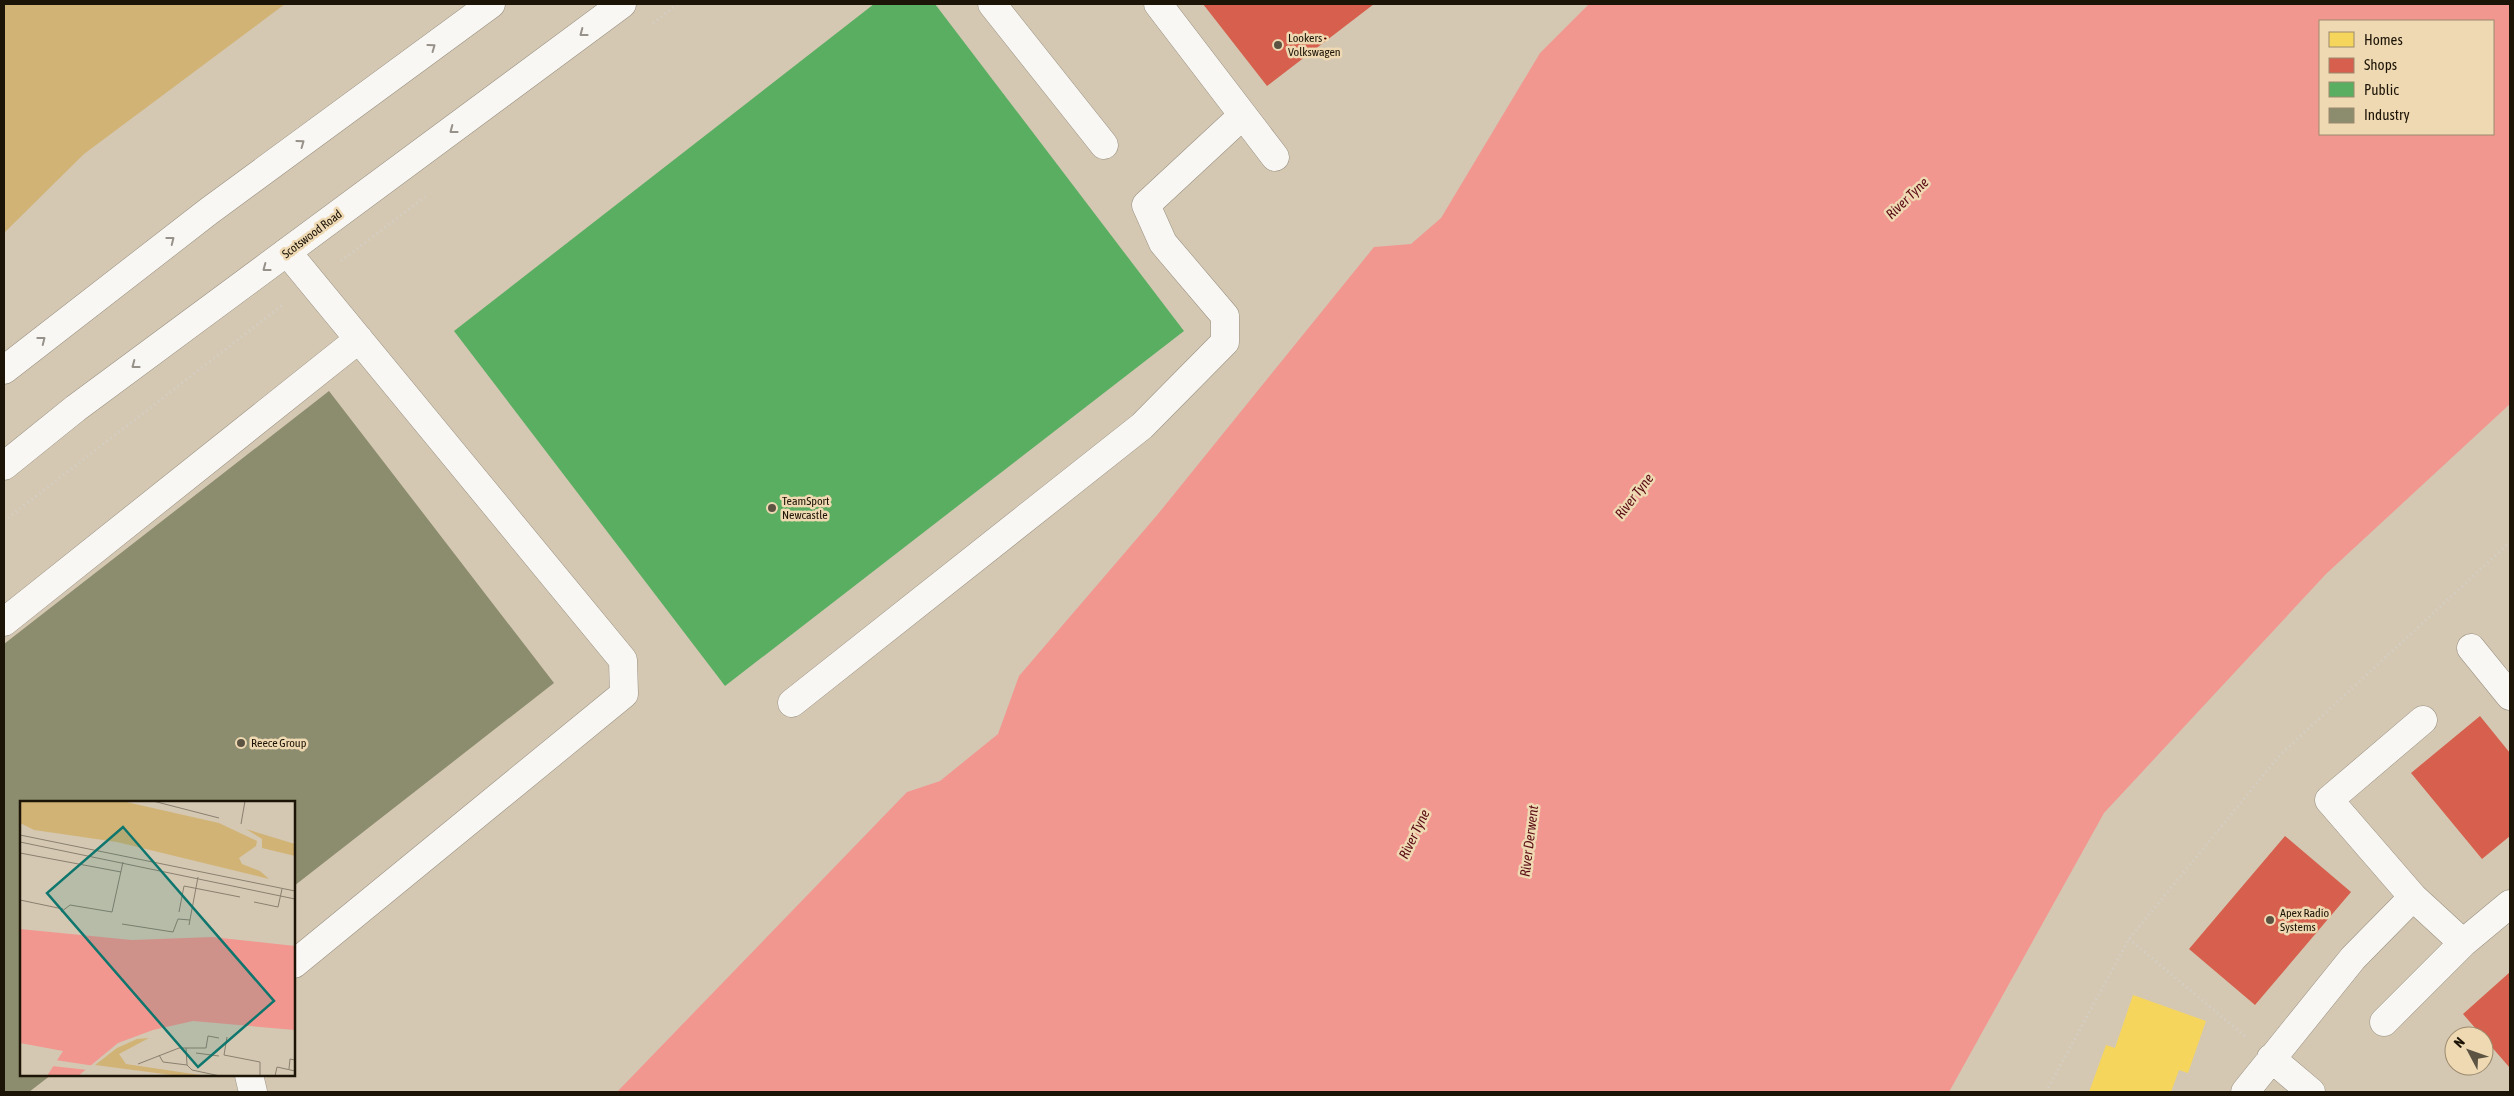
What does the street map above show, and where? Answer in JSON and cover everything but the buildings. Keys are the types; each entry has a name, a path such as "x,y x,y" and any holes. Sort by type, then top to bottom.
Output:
{"main road":[{"path":"4,370 216,205 491,4"},
{"name":"Scotswood Road","path":"4,466 76,408 622,4"},
{"path":"992,4 1104,145"},
{"path":"1158,4 1275,157"},
{"path":"792,703 1142,426 1225,342 1225,316 1163,243 1146,205 1243,115"},
{"path":"287,252 623,660 624,694 295,963"},
{"path":"4,622 359,339"},
{"path":"2471,648 2510,696"},
{"path":"2423,720 2329,800 2413,897 2463,943"},
{"path":"2245,1092 2353,958 2413,897"},
{"path":"2384,1022 2463,943 2510,904"},
{"path":"2271,1058 2311,1092"}],"path":[{"path":"2046,1092 2129,938 2280,755 2510,542"},
{"path":"2129,938 2271,1058"}],"shaded area":[{"path":"4,4 285,4 84,154 4,233"}],"water":[{"path":"1589,4 2510,4 2510,404 2326,574 2104,813 1949,1092 617,1092 907,792 940,781 998,734 1019,676 1158,514 1374,247 1411,244 1441,218 1540,53"}],"place":[{"name":"Lookers - Volkswagen","path":"1278,45"},
{"name":"TeamSport Newcastle","path":"772,508"},
{"name":"Reece Group","path":"241,743"},
{"name":"Apex Radio Systems","path":"2270,920"}],"water label":[{"name":"River Tyne","path":"1907,198"},
{"name":"River Tyne","path":"1634,496"},
{"name":"River Tyne","path":"1414,834"},
{"name":"River Derwent","path":"1529,841"}]}
